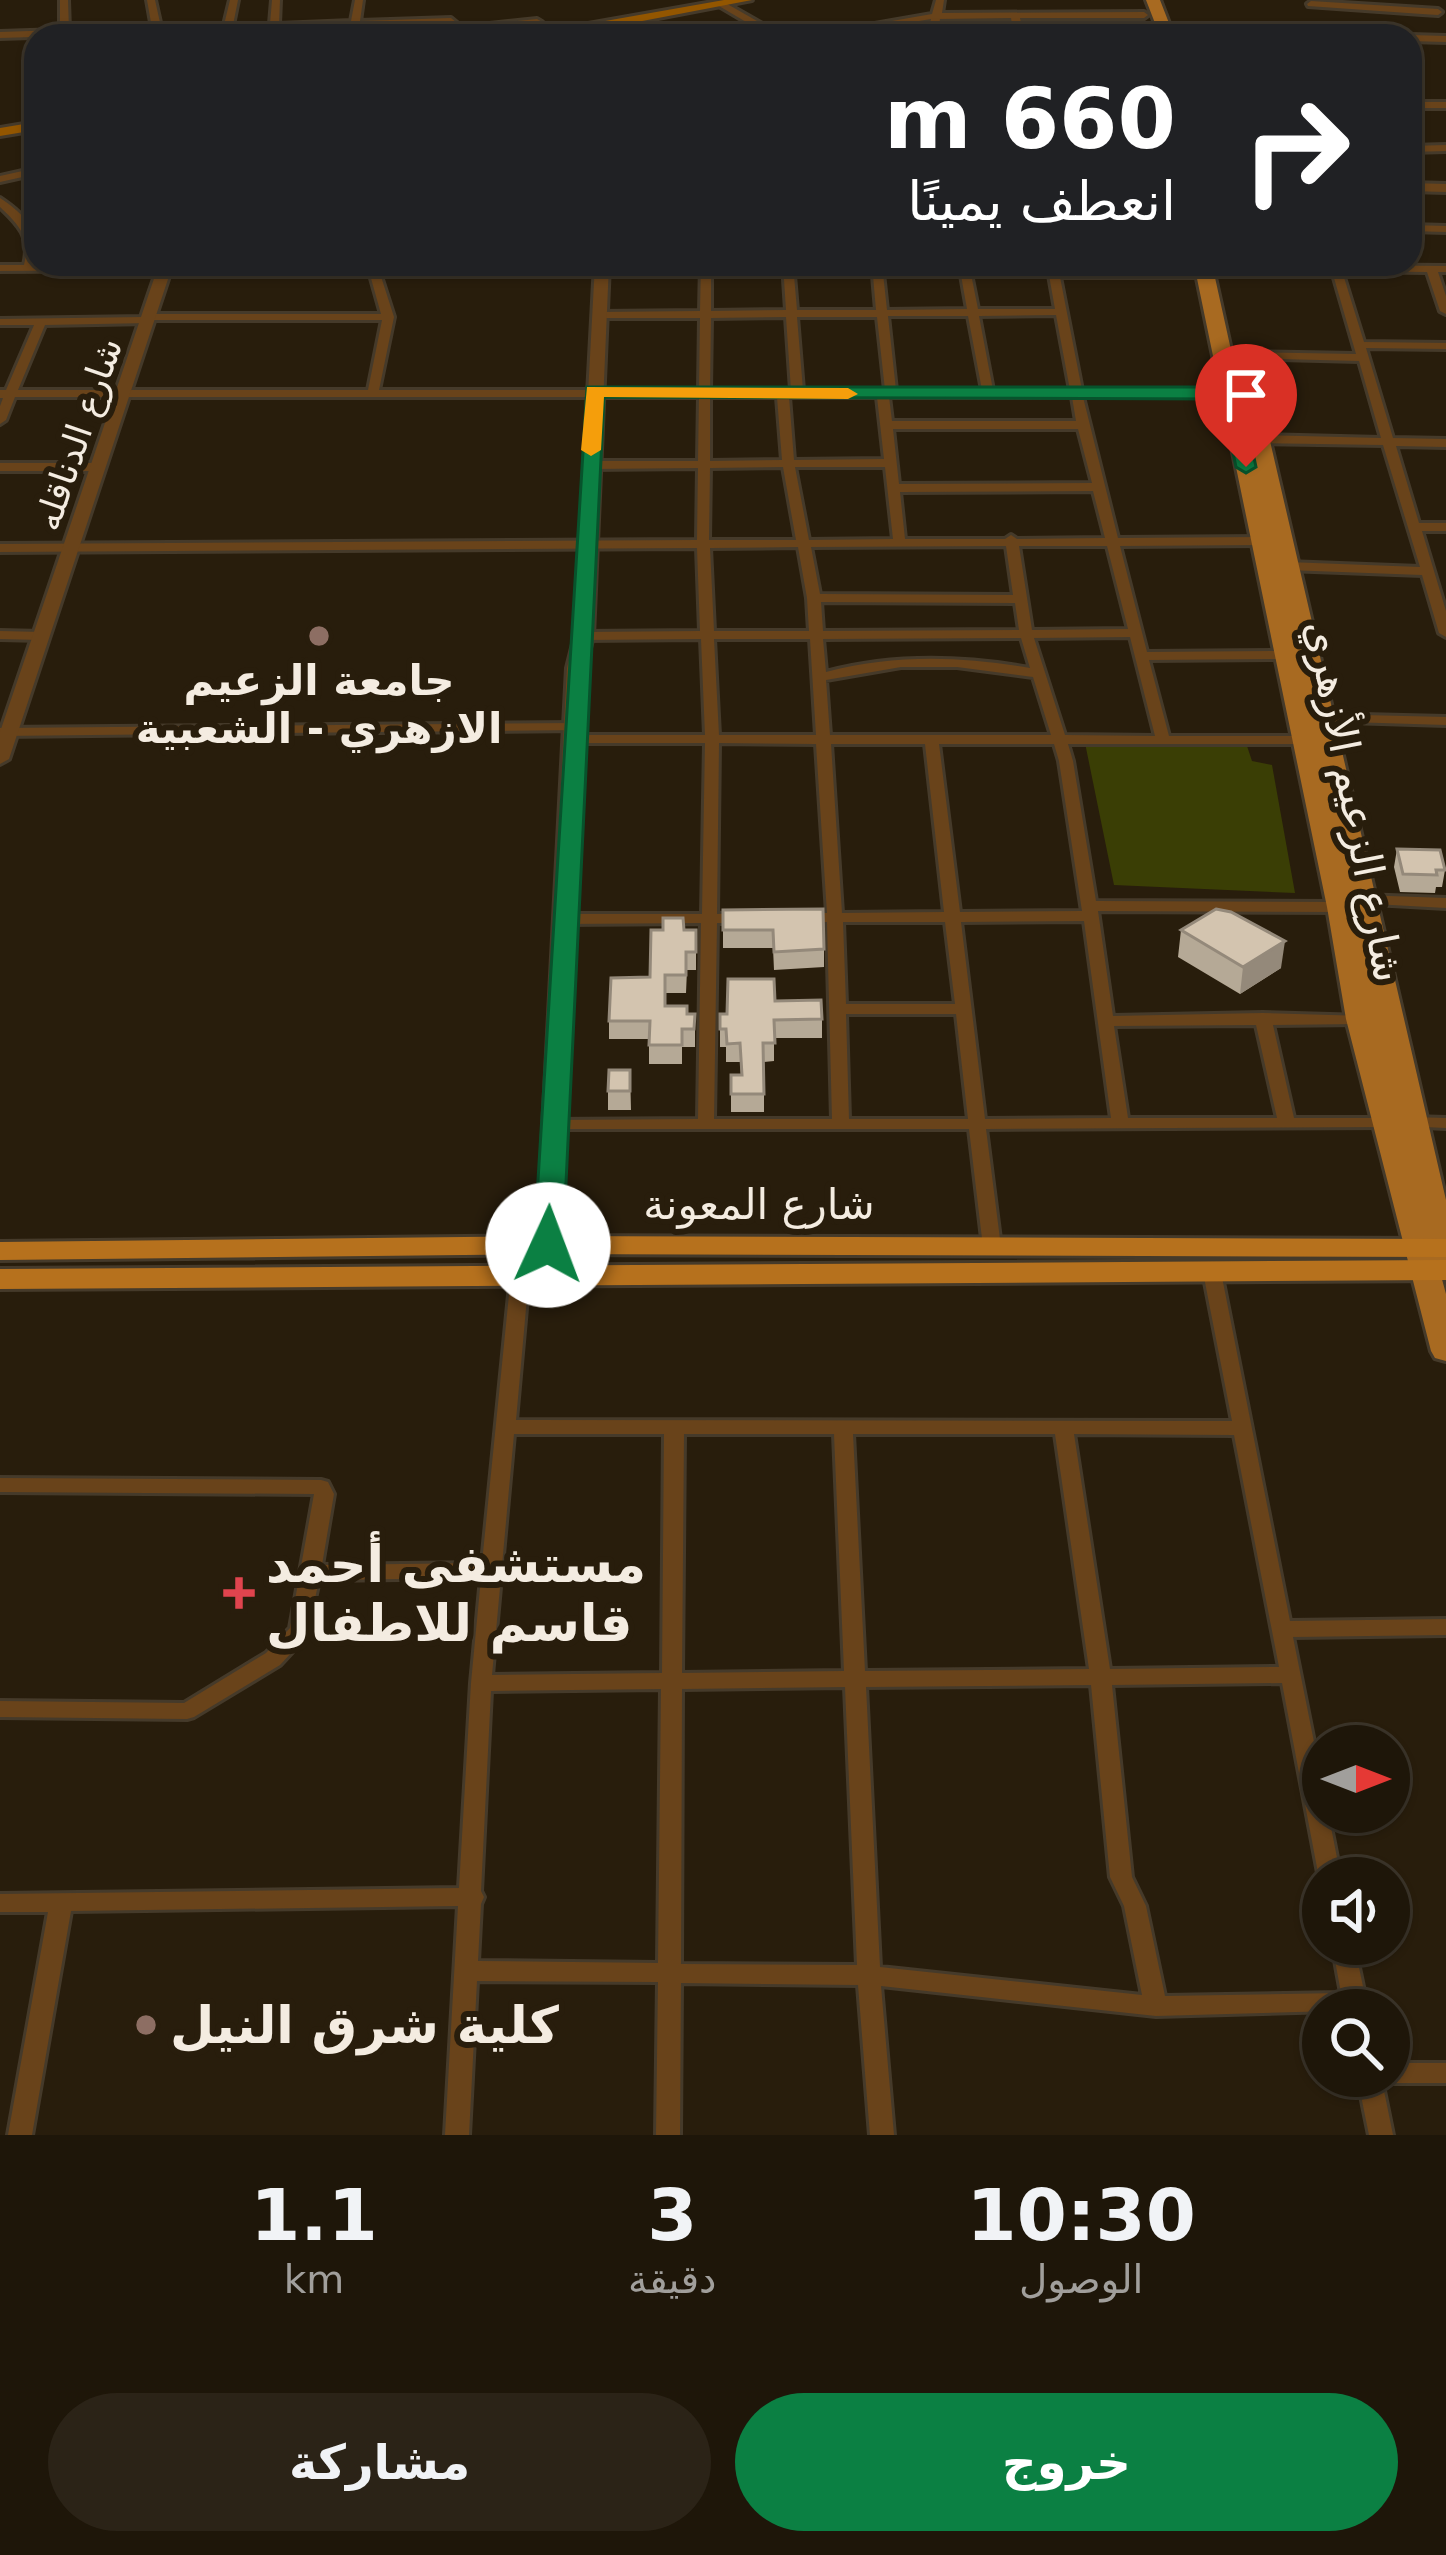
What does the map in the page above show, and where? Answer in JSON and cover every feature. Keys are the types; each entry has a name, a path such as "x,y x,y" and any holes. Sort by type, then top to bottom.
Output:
{"highway":[{"name":"شارع المعونة","path":"0,1251 548,1245 992,1247 1437,1257"},
{"name":"شارع المعونة","path":"0,1279 1212,1272 1437,1257"}],"main road":[{"path":"573,24 746,0"},
{"name":"شارع الزعيم الأزهري","path":"1213,276 1230,393 1304,740 1411,1122 1437,1257 1446,1351"},
{"name":"شارع الزعيم الأزهري","path":"1215,276 1241,355 1321,718 1350,903 1359,1018 1384,1123 1437,1257"}],"street":[{"path":"451,0 454,24"},
{"path":"934,24 940,0"},
{"path":"1430,0 1444,18"},
{"path":"719,2 757,24"},
{"path":"1310,2 1444,18"},
{"path":"886,24 936,16 1145,5"},
{"path":"1015,15 1017,24"},
{"path":"379,24 451,21"},
{"path":"0,48 4,35"},
{"path":"0,201 24,226"},
{"path":"1422,269 1446,269"},
{"path":"1431,269 1446,311"},
{"name":"شارع الدناقله","path":"0,759 5,732 163,276"},
{"path":"373,393 388,317 376,276"},
{"path":"548,1245 576,668 584,636 602,276"},
{"path":"706,276 703,542 712,737 706,1123"},
{"path":"789,276 788,463 817,634 835,917 841,1122"},
{"path":"878,276 885,424 898,540"},
{"path":"966,276 988,392"},
{"path":"1056,276 1083,425 1162,740"},
{"path":"1338,276 1446,633"},
{"path":"600,315 1064,312"},
{"path":"0,322 388,317"},
{"path":"0,421 6,394 41,321"},
{"path":"1241,355 1446,346"},
{"path":"6,394 1230,393"},
{"path":"885,424 1083,425"},
{"path":"1259,439 1446,443"},
{"path":"590,465 889,463"},
{"path":"0,467 99,466"},
{"path":"892,488 1098,488"},
{"path":"1414,527 1446,527"},
{"path":"1011,539 1026,633 1066,761 1120,1123"},
{"path":"0,548 1262,541"},
{"path":"1287,566 1427,571"},
{"path":"814,598 1020,598"},
{"path":"584,636 1134,633"},
{"path":"0,635 42,636"},
{"path":"1142,656 1286,655"},
{"path":"819,678 854,667 975,662 1040,674"},
{"path":"1321,718 1446,721"},
{"path":"5,732 1304,740"},
{"path":"931,738 992,1247"},
{"path":"792,918 1446,903"},
{"path":"564,919 770,918"},
{"path":"838,1009 961,1009"},
{"path":"1263,1018 1286,1121"},
{"path":"1106,1021 1359,1018"},
{"path":"1411,1122 1446,1123"},
{"path":"552,1125 1384,1123"},
{"path":"1212,1272 1326,1857"},
{"path":"457,2135 482,1683 520,1275"},
{"path":"506,1427 1242,1428"},
{"path":"1064,1428 1100,1674 1121,1877 1136,1906 1156,2006"},
{"path":"668,2135 674,1429"},
{"path":"843,1430 869,1975 882,2135"},
{"path":"0,1485 321,1487 312,1573 300,1631 292,1643 199,1707 176,1711 0,1709"},
{"path":"312,1573 492,1570"},
{"path":"1282,1629 1446,1627"},
{"path":"482,1683 1290,1675"},
{"path":"0,1903 473,1897"},
{"path":"20,2135 61,1903"},
{"path":"469,1971 869,1975 1156,2006 1302,2007"},
{"path":"1410,2074 1446,2073"},
{"path":"1373,2097 1381,2135"}],"green space":[{"path":"1085,743 1246,743 1252,761 1272,765 1295,893 1114,885"}],"building":[{"path":"1397,849 1440,850 1445,870 1436,870 1437,875 1403,874"},
{"path":"823,909 824,949 774,952 773,930 723,930 723,910"},
{"path":"1216,909 1285,941 1243,967 1181,930"},
{"path":"663,918 683,918 684,930 696,930 696,952 686,952 686,975 665,975 665,1006 687,1006 687,1014 695,1014 694,1029 682,1029 682,1045 649,1045 650,1021 609,1021 611,978 650,977 651,930 663,930"},
{"path":"728,979 774,979 775,1001 821,1000 822,1019 774,1020 775,1043 763,1043 764,1094 731,1094 731,1075 742,1075 740,1043 727,1044 726,1029 720,1029 720,1014 727,1014"},
{"path":"609,1070 630,1070 630,1091 608,1091"}],"slow traffic":[{"path":"591,450 594,391 848,394"}],"place":[{"name":"جامعة الزعيم الازهري - الشعبية","path":"319,636"},
{"name":"مستشفى أحمد قاسم للاطفال","path":"239,1593"},
{"name":"كلية شرق النيل","path":"146,2025"}],"route":[{"path":"548,1245 594,391 1230,393 1246,467"}]}
